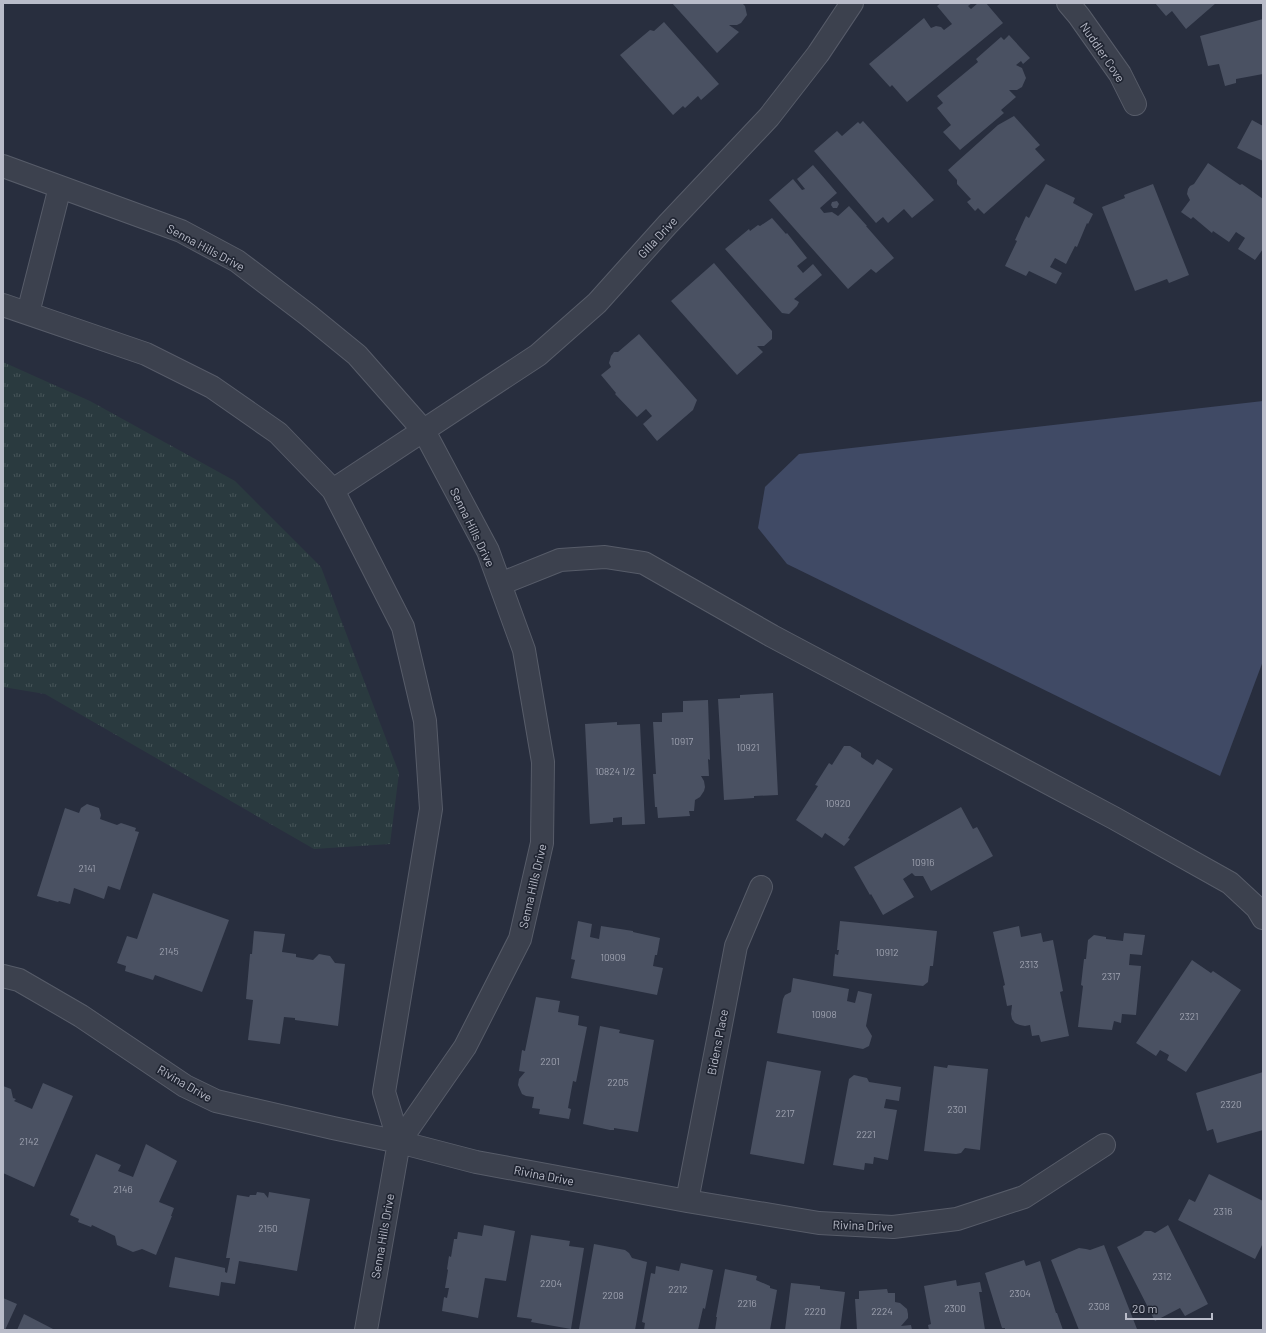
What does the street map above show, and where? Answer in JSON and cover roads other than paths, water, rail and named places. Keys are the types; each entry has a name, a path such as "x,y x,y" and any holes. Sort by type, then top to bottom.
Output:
{"street":[{"name":"Gilla Drive","path":"333,490 424,432 538,355 597,303 667,225 769,117 818,54 852,3"},
{"name":"Nuddler Cove","path":"1068,3 1120,74 1134,104"},
{"name":"Senna Hills Drive","path":"3,166 181,231 237,261 308,315 357,355 424,432 488,551 524,650 543,762 542,843 520,938 466,1047 399,1142 366,1330"},
{"path":"28,314 60,187"},
{"name":"Senna Hills Drive","path":"3,305 146,354 212,387 278,433 333,490 403,627 425,721 432,809 384,1092 399,1142"},
{"path":"500,584 560,560 605,557 644,563 772,636 1114,818 1230,883 1257,908 1263,918"},
{"name":"Bidens Place","path":"687,1201 736,946 761,887"},
{"name":"Rivina Drive","path":"3,976 19,980 80,1016 185,1086 216,1101 399,1142 476,1162 687,1201 819,1223 894,1227 957,1219 1024,1197 1104,1145"}],"water":[{"path":"1263,401 1263,661 1220,776 787,564 758,528 765,487 799,454"}]}
